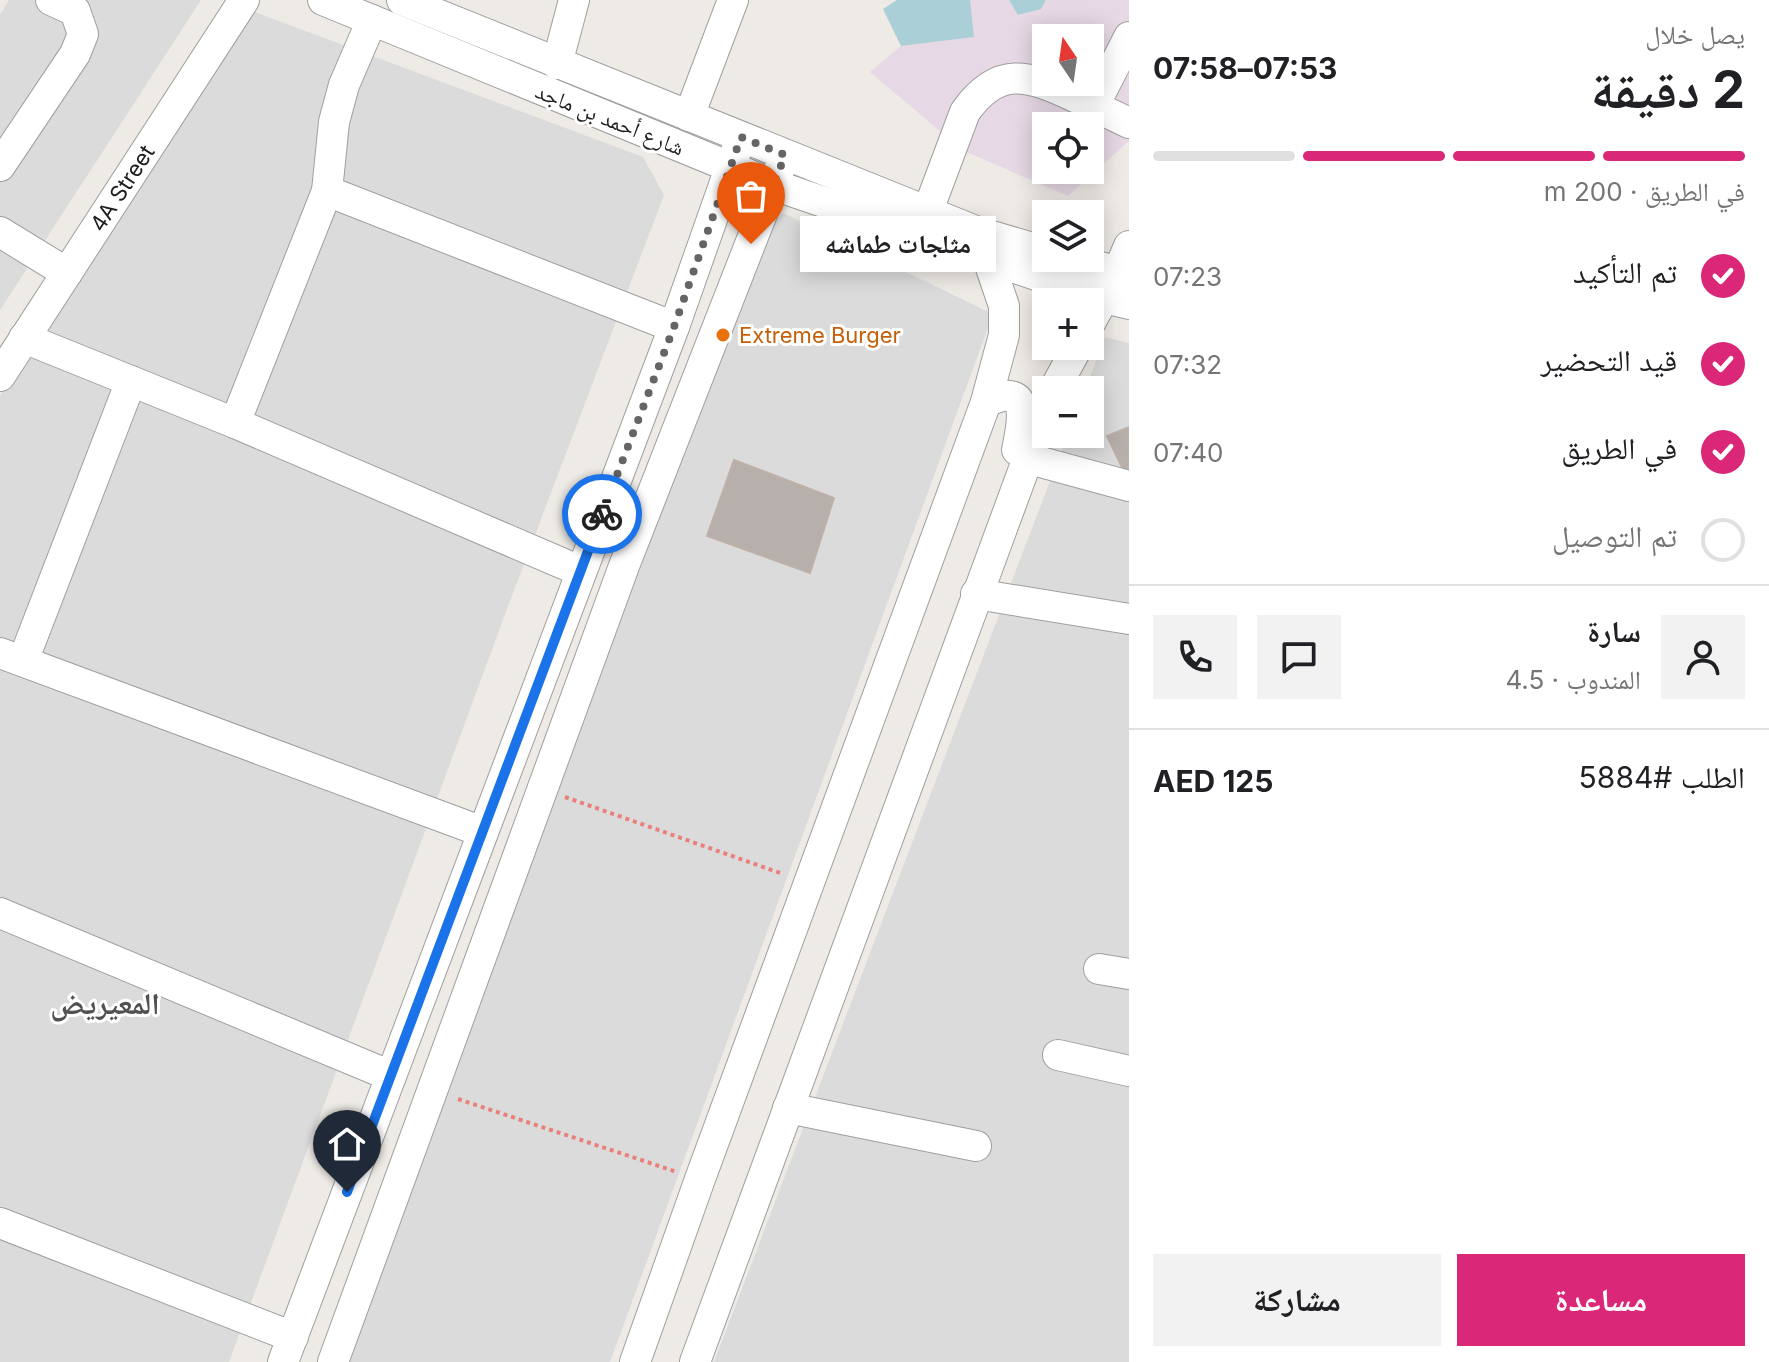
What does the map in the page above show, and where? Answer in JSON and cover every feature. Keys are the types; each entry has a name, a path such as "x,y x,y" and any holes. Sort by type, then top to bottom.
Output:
{"street":[{"path":"0,166 75,54 83,34 75,11 51,0"},
{"name":"4A Street","path":"0,376 244,0"},
{"name":"شارع أحمد بن ماجد","path":"323,0 774,185 923,223"},
{"name":"شارع أحمد بن ماجد","path":"402,0 451,10 557,64 785,155 923,223 987,247 1107,308"},
{"path":"557,64 574,0"},
{"path":"689,116 733,0"},
{"path":"235,423 327,191 344,85 372,20"},
{"path":"1094,106 1129,37"},
{"path":"923,223 965,112 975,97 991,85 1015,77 1037,79 1129,123"},
{"path":"0,1223 288,1349 674,327 741,137"},
{"path":"337,1361 624,566 785,155"},
{"path":"327,191 674,327"},
{"path":"0,232 67,273"},
{"path":"635,1362 986,402 1004,335 1004,306 987,247"},
{"name":"شارع أحمد بن ماجد","path":"987,247 1032,251"},
{"path":"1104,262 1125,264 1107,308"},
{"path":"24,338 235,423 580,571"},
{"path":"131,381 11,657 483,832"},
{"path":"986,402 1008,395 1019,402 1024,414 1001,527"},
{"path":"695,1362 1032,443"},
{"path":"1026,458 1129,486"},
{"path":"976,594 1129,619"},
{"path":"0,913 391,1076"},
{"path":"1099,969 1129,974"},
{"path":"1058,1055 1129,1071"},
{"path":"788,1108 976,1146"}],"path":[{"path":"544,790 811,883"},
{"path":"433,1090 700,1179"}],"shaded area":[{"path":"9,0 201,0 0,310 0,15"},
{"path":"970,0 1009,0 1018,15 1041,9 1046,0 1129,0 1129,141 1104,164 1104,112 1032,112 1032,180 962,150 870,72 901,46 974,37"},
{"path":"252,11 643,157 664,195 510,601 229,1362 0,1362 0,396"},
{"path":"1040,184 1081,184 1068,196"},
{"path":"783,213 993,314 610,1362 339,1362 753,240"},
{"path":"1105,337 1129,343 1129,1362 714,1362 1063,448 1104,448 1104,376 1090,376 1096,360 1104,360"}],"water":[{"path":"897,0 970,0 974,37 901,46 883,9"},
{"path":"1009,0 1046,0 1041,9 1018,15"}],"building":[{"path":"1129,427 1129,472 1125,474 1107,436"},
{"path":"734,460 834,498 810,573 707,536"}],"way so far":[{"path":"602,514 674,327 741,137 785,155 751,244"}],"place":[{"name":"مثلجات طماشه","path":"751,244"},
{"name":"Extreme Burger","path":"723,335"}],"district":[{"name":"المعيريض","path":"105,1004"}],"route":[{"path":"347,1192 602,514"}]}
